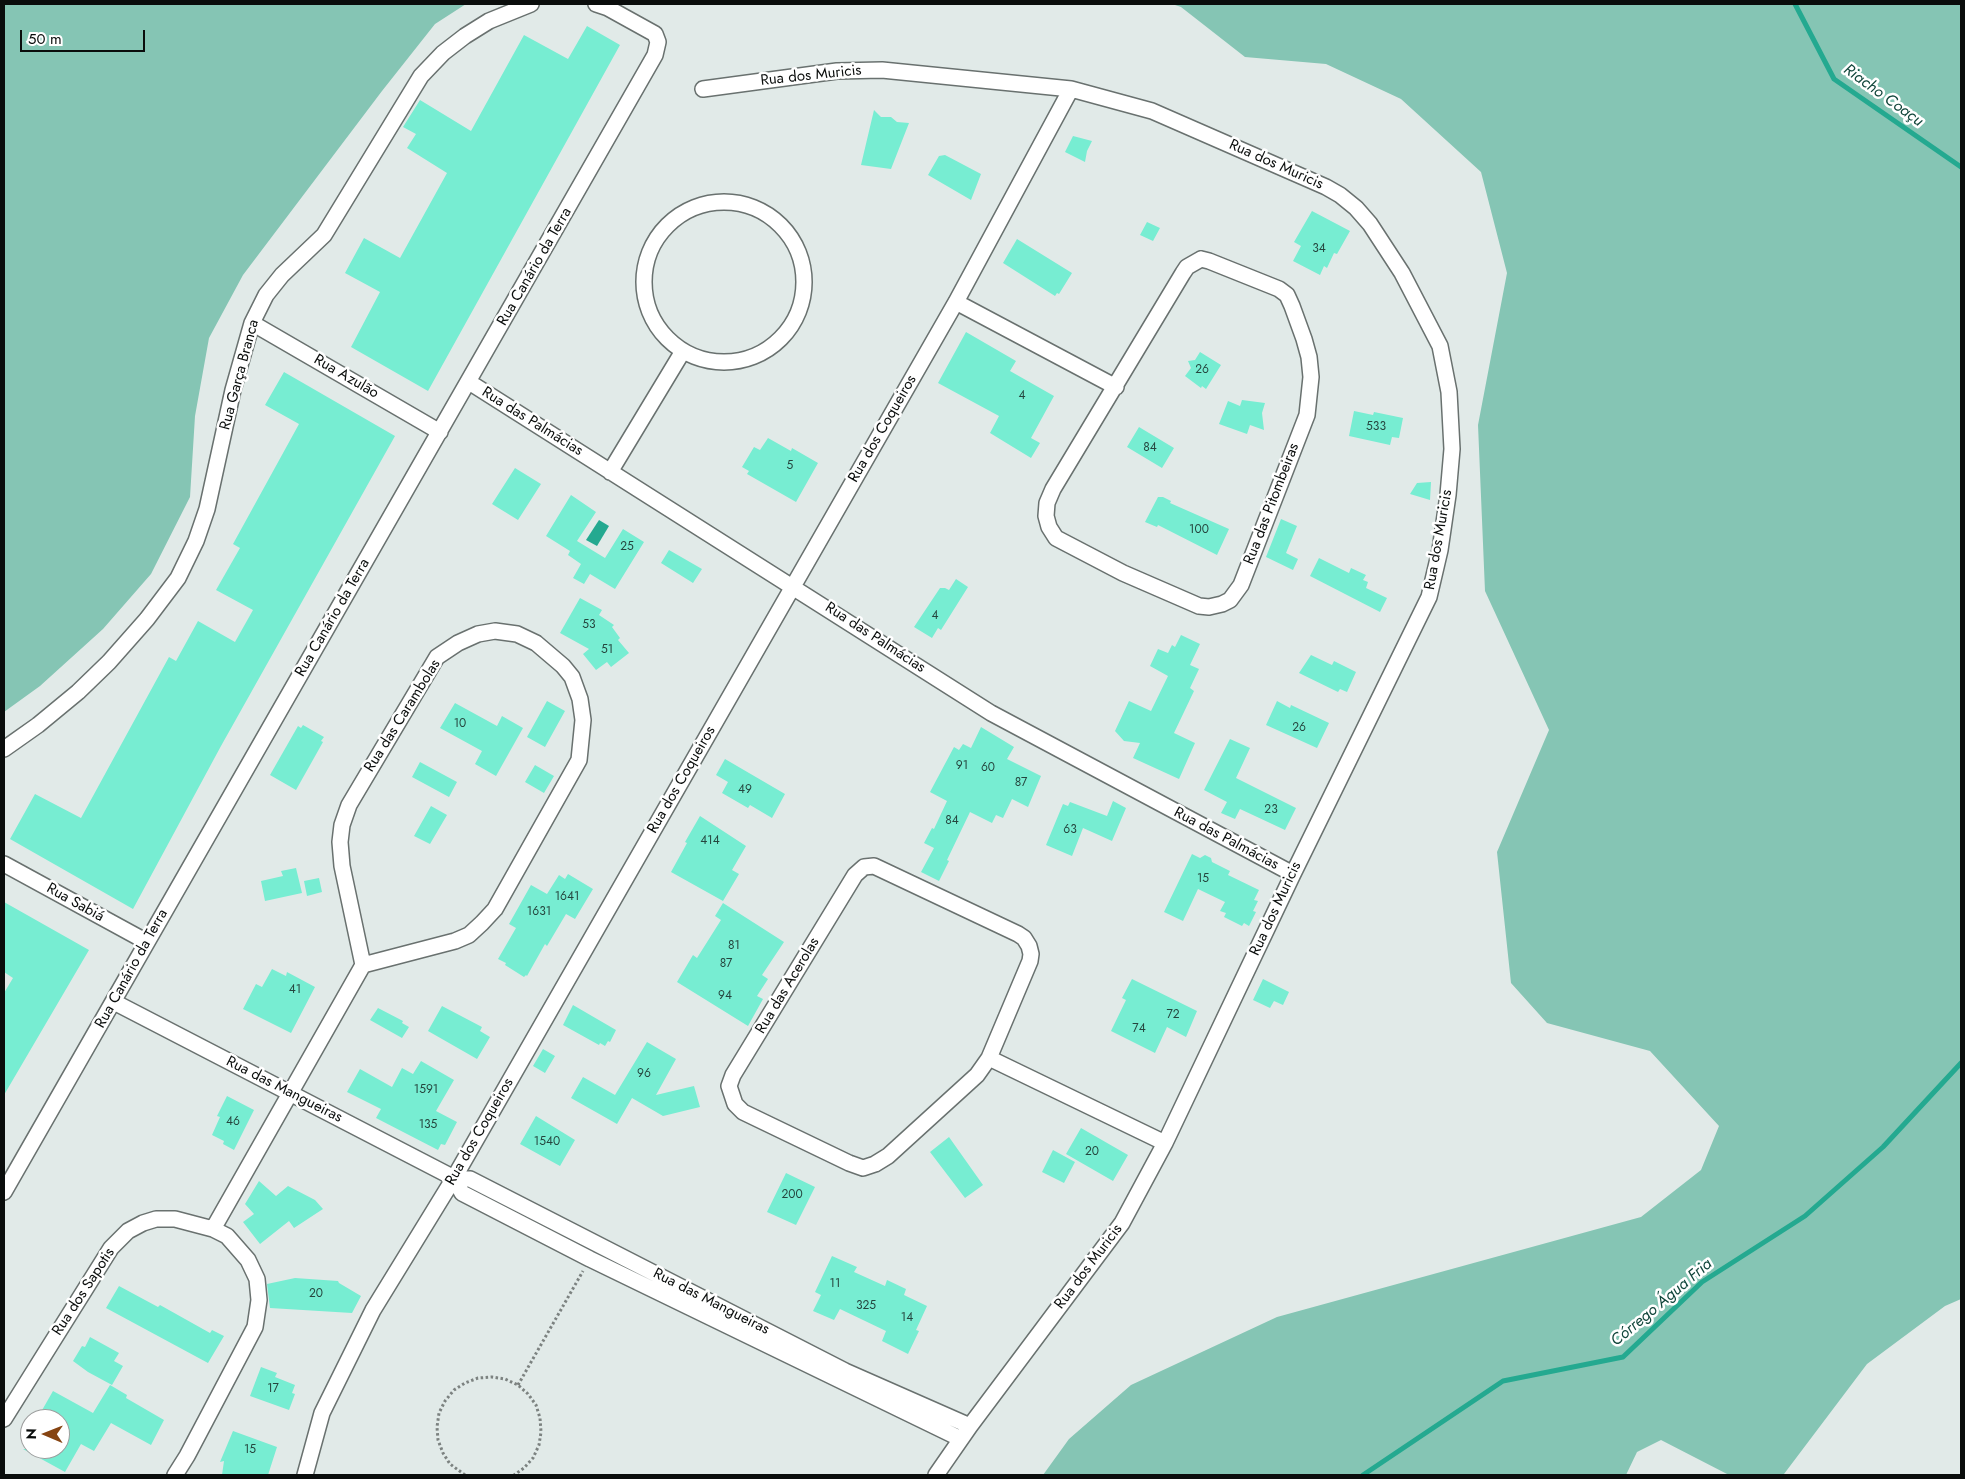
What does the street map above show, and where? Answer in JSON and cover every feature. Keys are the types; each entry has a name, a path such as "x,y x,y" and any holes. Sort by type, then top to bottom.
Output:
{"street":[{"name":"Rua Garça Branca","path":"4,749 38,725 78,692 109,662 147,619 178,578 196,541 207,509 233,390 252,323 266,295 282,275 324,235 420,76 443,53 465,36 489,21 531,4"},
{"name":"Rua Canário da Terra","path":"4,1192 655,55 658,42 655,34 608,8 596,4"},
{"name":"Rua dos Muricis","path":"703,89 837,71 882,70 1071,90 1152,111 1326,186 1356,208 1370,224 1402,273 1440,346 1449,392 1452,449 1447,504 1430,597 1292,874 1166,1143 1122,1224 970,1426 936,1475"},
{"name":"Rua dos Coqueiros","path":"305,1475 322,1413 373,1310 454,1178 956,302 1071,90"},
{"path":"731,201 759,209 782,226 798,250 804,278 801,307 795,320 777,343 765,352 752,358 731,362 710,362 683,351 661,332 647,306 644,278 646,264 654,243 666,226 677,216 703,204 731,201"},
{"name":"Rua das Pitombeiras","path":"1201,259 1279,289 1286,295 1292,306 1309,357 1311,377 1307,415 1241,585 1230,600 1216,606 1199,606 1123,573 1056,538 1048,527 1046,516 1047,503 1053,489 1116,387 1186,267 1201,259"},
{"path":"956,302 1116,387"},
{"name":"Rua Azulão","path":"252,323 440,432"},
{"path":"610,472 683,351"},
{"name":"Rua das Palmácias","path":"469,382 991,713 1292,874"},
{"name":"Rua das Carambolas","path":"495,631 517,634 536,643 563,666 572,678 580,699 583,720 579,760 495,909 482,923 469,935 454,941 363,965 342,866 340,842 342,825 349,805 437,657 458,643 478,634 495,631"},
{"name":"Rua Sabiá","path":"4,864 147,942"},
{"name":"Rua das Acerolas","path":"869,865 901,878 1018,934 1024,938 1029,946 1030,961 989,1058 977,1075 888,1156 875,1164 863,1168 743,1112 734,1104 729,1086 733,1075 855,875 869,865"},
{"path":"213,1229 363,965"},
{"name":"Rua das Mangueiras","path":"114,1002 454,1178 470,1179 845,1371 970,1426"},
{"path":"989,1058 1166,1143"},
{"name":"Rua das Mangueiras","path":"454,1178 462,1193 590,1259 961,1439"},
{"name":"Rua dos Sapotis","path":"4,1419 111,1248 128,1231 156,1219 175,1219 213,1229 227,1236 248,1260 257,1280 259,1300 255,1326 192,1447 175,1475"},
{"path":"590,1259 598,1244"}],"path":[{"path":"518,1385 590,1259"},
{"path":"465,1475 450,1464 442,1453 438,1440 438,1420 445,1401 454,1390 478,1378 492,1377 505,1379 518,1385 536,1405 540,1418 541,1432 539,1445 533,1458 514,1475"}],"shaded area":[{"path":"4,4 466,4 435,24 243,275 209,338 195,416 190,497 151,574 103,629 40,686 4,712"},
{"path":"1172,4 1961,4 1961,1299 1945,1306 1867,1364 1784,1474 1729,1475 1661,1440 1637,1452 1626,1475 1043,1475 1069,1439 1131,1385 1277,1317 1641,1217 1701,1170 1719,1126 1650,1051 1547,1023 1511,983 1497,852 1549,730 1485,591 1478,425 1507,273 1481,172 1401,99 1326,64 1245,57 1181,7"},
{"path":"599,520 609,526 597,546 586,540"}],"building":[{"path":"587,26 620,45 428,391 351,347 380,292 345,273 364,238 400,258 447,173 407,148 416,134 403,127 420,100 471,131 524,35 568,59"},
{"path":"874,110 881,117 891,117 897,122 909,123 891,169 861,165"},
{"path":"1073,136 1092,141 1087,151 1085,162 1065,152"},
{"path":"945,155 981,174 971,200 928,175 939,156"},
{"path":"1312,211 1350,231 1337,254 1334,253 1327,268 1324,266 1320,275 1293,261 1301,246 1294,242"},
{"path":"1147,222 1160,228 1153,241 1140,235"},
{"path":"1017,239 1072,273 1059,294 1057,293 1055,296 1003,263"},
{"path":"966,332 1016,361 1010,371 1054,396 1031,438 1040,443 1031,458 990,433 999,416 938,383"},
{"path":"1200,352 1221,365 1206,389 1202,386 1201,388 1185,376 1191,368 1188,361 1195,360"},
{"path":"284,372 395,436 221,746 133,909 10,839 35,794 81,818 169,657 176,661 198,621 235,642 253,610 216,590 240,548 233,544 299,424 265,405"},
{"path":"1242,400 1265,403 1262,413 1264,430 1250,425 1247,434 1219,424 1228,401 1240,406"},
{"path":"1354,411 1373,415 1374,412 1403,418 1399,438 1392,437 1390,445 1349,436"},
{"path":"1139,427 1174,448 1162,468 1127,447"},
{"path":"768,438 791,451 792,448 818,463 796,502 747,474 749,471 742,467 754,447 760,450"},
{"path":"515,468 541,484 518,520 492,504"},
{"path":"1431,482 1430,500 1410,494 1417,483"},
{"path":"571,495 596,512 577,541 605,558 623,529 644,542 615,589 590,574 584,584 573,578 581,564 568,555 570,551 546,536"},
{"path":"1158,497 1163,497 1171,501 1170,503 1229,529 1217,555 1158,525 1157,527 1145,522"},
{"path":"1281,519 1297,526 1286,553 1298,559 1293,570 1266,557"},
{"path":"669,550 702,569 693,583 661,563"},
{"path":"1319,558 1349,573 1351,568 1366,575 1363,580 1368,582 1366,588 1387,598 1380,612 1310,576"},
{"path":"956,579 968,587 941,630 938,628 932,638 914,627 940,588 949,590"},
{"path":"580,598 602,610 599,615 614,625 612,627 620,638 618,640 629,653 611,667 607,662 596,670 583,654 589,649 560,633"},
{"path":"1181,635 1200,644 1190,665 1199,669 1190,688 1194,691 1174,733 1195,743 1179,779 1133,758 1140,743 1124,741 1115,731 1129,701 1151,711 1168,676 1150,666 1158,649 1168,653 1172,645 1175,647"},
{"path":"1311,655 1332,665 1334,661 1356,672 1347,692 1340,689 1338,692 1299,673"},
{"path":"547,701 565,711 545,747 527,737"},
{"path":"1277,701 1290,708 1291,705 1329,723 1317,748 1266,725"},
{"path":"455,703 497,726 502,716 523,728 496,776 475,764 482,751 440,728"},
{"path":"303,725 324,737 296,790 270,775 298,726 301,728"},
{"path":"981,727 1014,747 1007,759 1041,776 1028,807 1012,799 1003,818 996,815 992,823 970,812 939,881 921,872 934,848 924,843 932,828 934,829 947,801 930,792 954,747 959,750 963,744 971,748"},
{"path":"1230,739 1250,748 1236,778 1296,808 1285,830 1240,809 1235,819 1221,813 1227,802 1204,790"},
{"path":"725,759 785,794 772,818 750,805 748,808 722,793 728,782 716,775"},
{"path":"420,762 457,782 449,797 412,777"},
{"path":"535,765 554,776 544,793 525,782"},
{"path":"1113,801 1126,808 1112,841 1083,828 1072,856 1046,845 1063,804 1068,806 1070,802 1107,816"},
{"path":"431,806 447,815 430,844 414,836"},
{"path":"700,816 746,846 732,870 739,874 723,901 671,872"},
{"path":"1192,854 1200,858 1205,855 1211,858 1212,862 1230,871 1228,875 1259,890 1254,900 1258,901 1253,911 1256,912 1249,926 1244,923 1242,926 1224,917 1226,913 1220,911 1225,902 1198,889 1183,921 1164,912"},
{"path":"296,868 302,893 265,901 261,881 283,876 281,871"},
{"path":"568,874 593,889 575,919 566,914 547,946 545,944 527,976 524,977 498,959 516,928 509,924 531,885 547,894 559,875 565,879"},
{"path":"319,878 322,892 307,896 304,881"},
{"path":"4,902 89,950 4,1095 4,993 13,978 4,972"},
{"path":"723,903 784,942 762,975 768,979 757,996 763,999 748,1026 677,982 693,955 697,958 721,920 715,916"},
{"path":"272,969 286,976 287,972 315,987 291,1033 243,1009 256,984 262,987"},
{"path":"1132,979 1197,1011 1186,1037 1167,1027 1155,1053 1111,1031 1126,1000 1122,998"},
{"path":"1263,979 1289,992 1283,1005 1274,1001 1270,1008 1253,1000"},
{"path":"573,1005 616,1030 610,1042 608,1041 605,1046 600,1043 599,1045 563,1025"},
{"path":"442,1006 482,1027 480,1031 490,1037 477,1059 428,1031"},
{"path":"378,1008 403,1021 402,1023 409,1027 402,1038 370,1020"},
{"path":"647,1042 676,1059 656,1095 694,1086 700,1107 663,1116 632,1098 617,1124 571,1098 583,1077 615,1095"},
{"path":"543,1049 555,1056 545,1073 533,1066"},
{"path":"421,1061 454,1080 436,1111 457,1122 445,1145 441,1144 438,1150 376,1118 381,1109 347,1092 360,1069 392,1087 402,1068 413,1074"},
{"path":"227,1096 254,1110 234,1150 223,1144 224,1141 212,1135 220,1117 217,1116"},
{"path":"536,1116 575,1140 560,1166 520,1144"},
{"path":"1081,1128 1128,1155 1113,1181 1066,1154"},
{"path":"949,1137 983,1185 965,1198 930,1152"},
{"path":"1053,1150 1075,1162 1064,1183 1042,1172"},
{"path":"786,1173 815,1187 796,1225 767,1212"},
{"path":"259,1181 276,1196 288,1186 315,1200 323,1209 294,1228 289,1221 260,1244 243,1222 254,1214 245,1204"},
{"path":"832,1256 857,1267 854,1272 885,1286 887,1280 906,1289 904,1295 927,1306 916,1330 919,1331 908,1354 882,1341 886,1331 840,1309 834,1320 813,1311 821,1295 815,1292"},
{"path":"295,1278 338,1281 361,1296 352,1313 270,1308 267,1284"},
{"path":"119,1286 158,1307 160,1305 210,1333 212,1330 224,1336 208,1363 106,1308"},
{"path":"90,1337 119,1353 114,1361 123,1366 112,1385 88,1372 73,1361 82,1346 85,1347"},
{"path":"261,1367 277,1373 275,1377 295,1385 292,1393 295,1394 289,1410 250,1396"},
{"path":"110,1385 127,1395 126,1398 164,1420 151,1445 111,1423 94,1451 81,1444 65,1472 41,1459 70,1459 70,1409 43,1409 53,1391 93,1413"},
{"path":"233,1431 277,1447 268,1475 222,1475 224,1461 220,1462"}],"waterway":[{"name":"Riacho Coaçu","path":"1795,4 1834,79 1961,167"},
{"name":"Córrego Água Fria","path":"1363,1475 1503,1381 1623,1357 1702,1282 1805,1216 1883,1147 1961,1063"}]}
